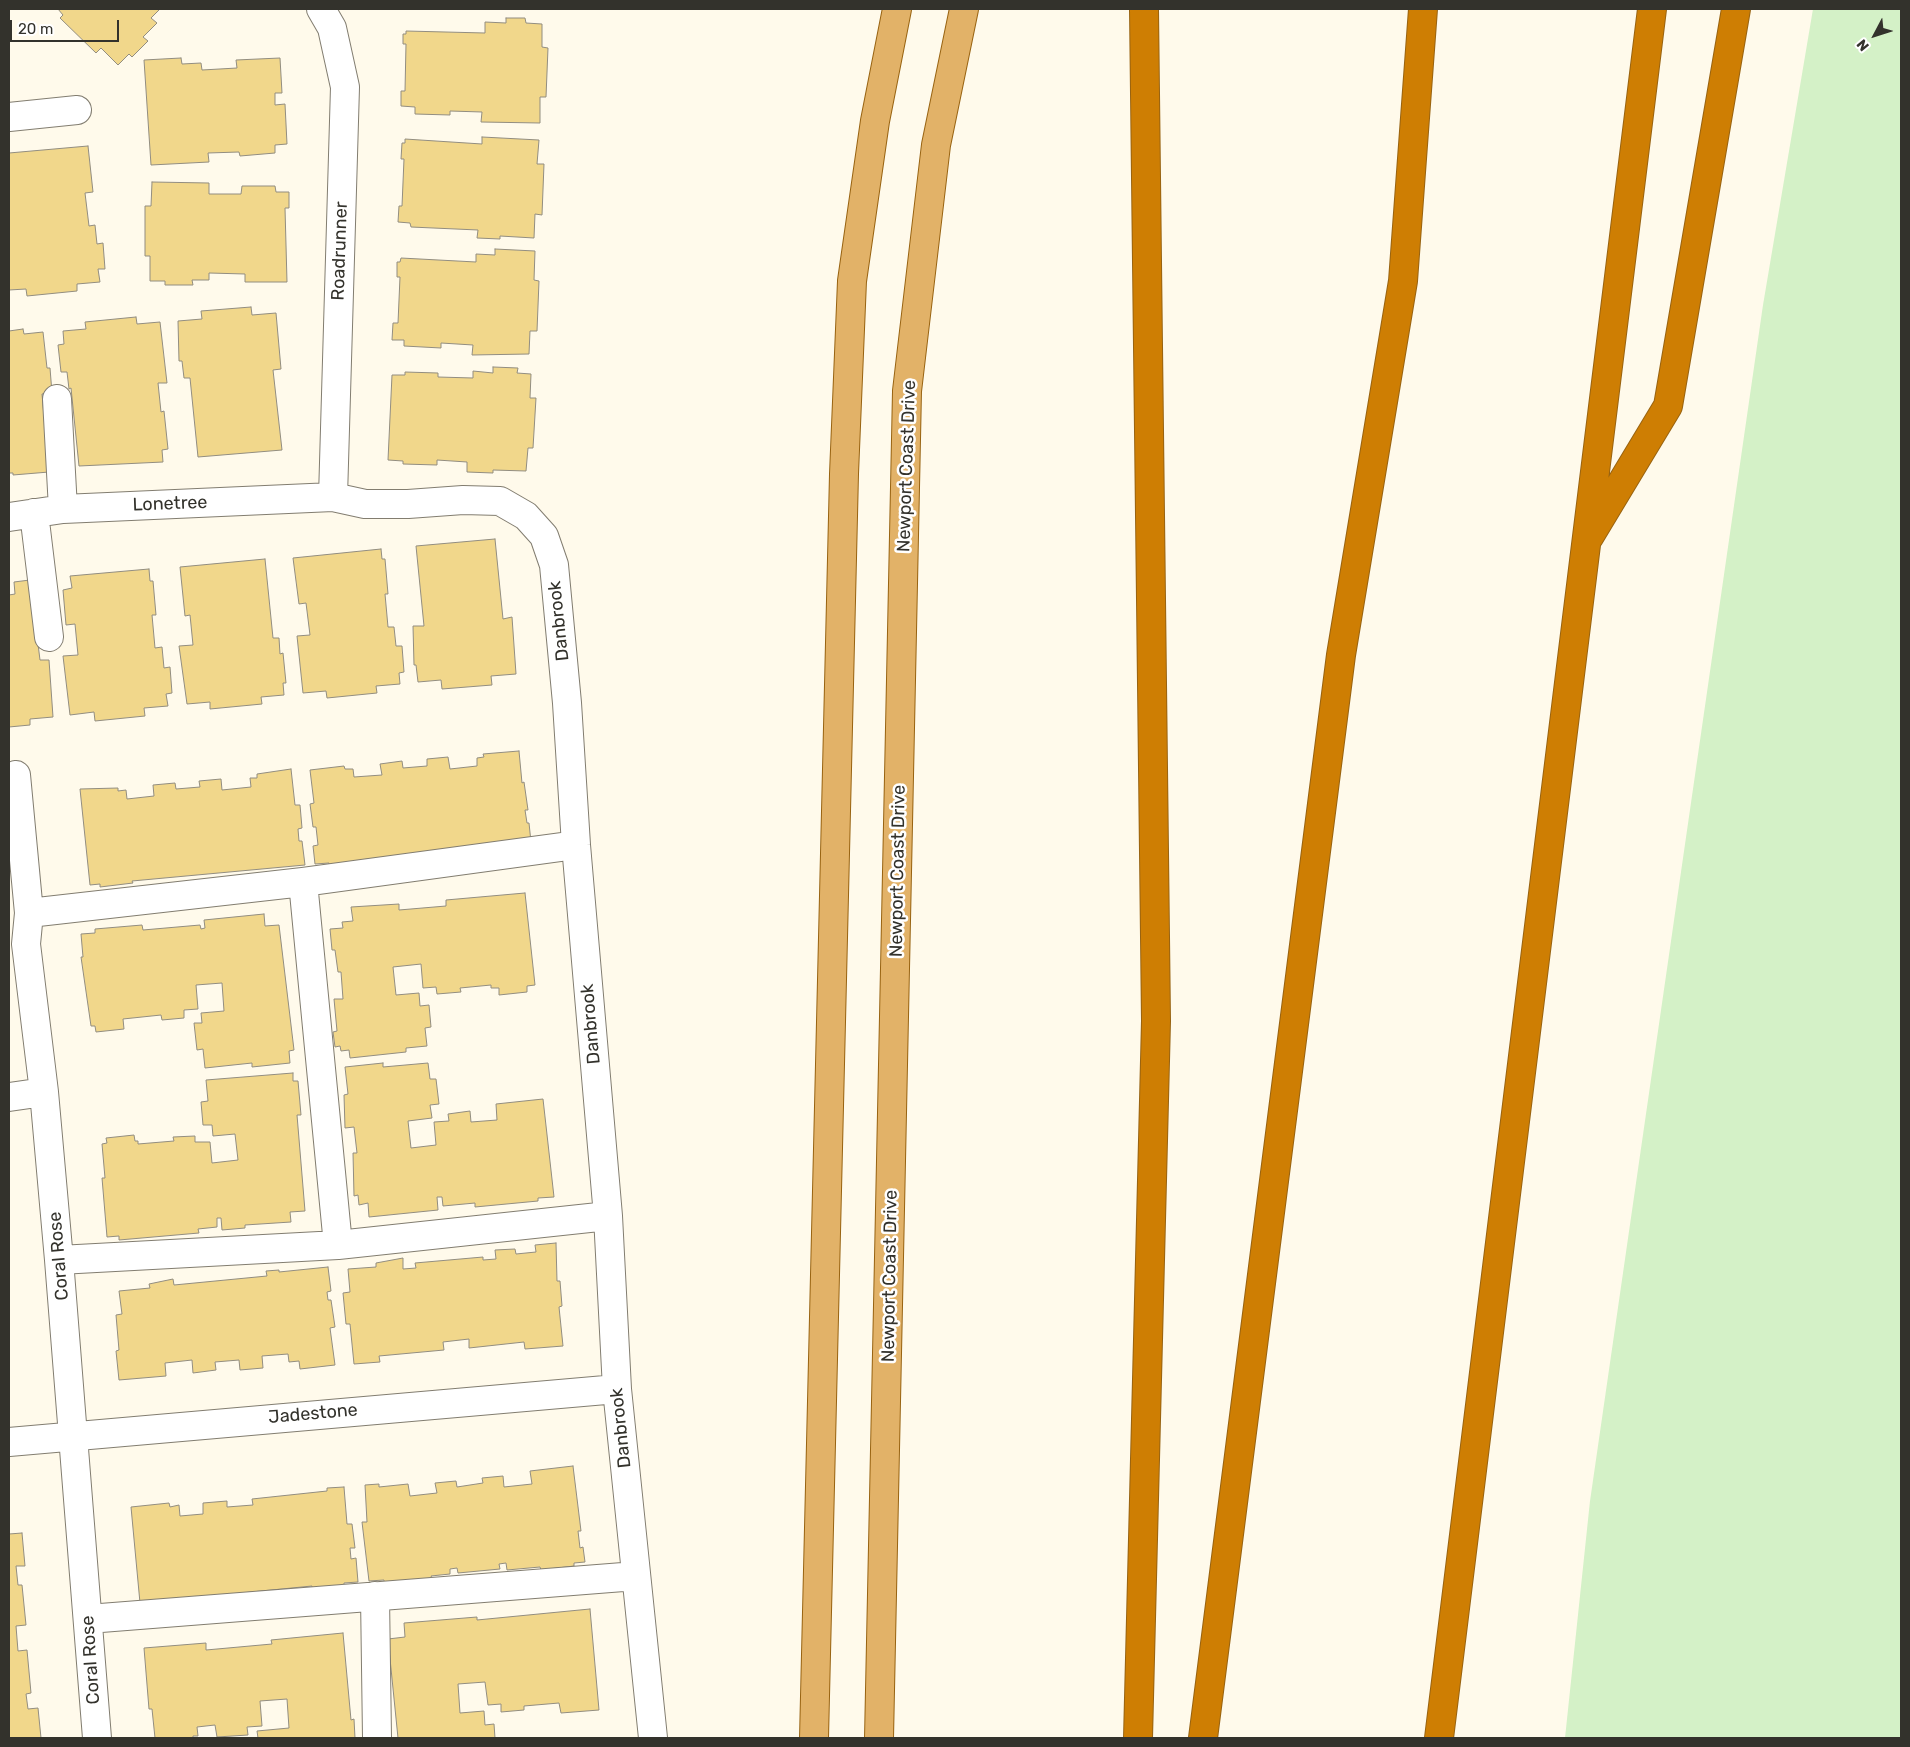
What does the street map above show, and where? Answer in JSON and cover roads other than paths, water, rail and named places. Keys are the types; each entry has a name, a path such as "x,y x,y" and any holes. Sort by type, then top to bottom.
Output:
{"highway":[{"path":"1138,1738 1156,1037 1144,9"},
{"path":"1203,1738 1341,655 1403,281 1423,9"},
{"path":"1438,1738 1652,9"},
{"path":"1585,544 1668,406 1736,9"}],"main road":[{"path":"814,1738 844,474 852,281 875,121 897,9"},
{"name":"Newport Coast Drive","path":"879,1738 907,391 936,145 964,9"}],"street":[{"name":"Roadrunner","path":"321,9 332,28 345,87 333,497"},
{"path":"9,117 77,110"},
{"path":"57,399 63,509"},
{"name":"Lonetree","path":"21,515 63,509 333,497"},
{"name":"Danbrook","path":"333,497 365,504 408,504 463,500 500,501 526,516 544,536 554,565 568,703 576,845 608,1216 617,1388 652,1738"},
{"path":"21,515 50,637"},
{"name":"Coral Rose","path":"16,775 29,913 17,945 44,1092 75,1434 97,1738"},
{"path":"29,913 303,882 576,845"},
{"path":"303,882 338,1245"},
{"path":"9,1097 44,1092"},
{"path":"59,1260 338,1245 608,1216"},
{"name":"Jadestone","path":"9,1442 75,1434 617,1388"},
{"path":"88,1620 636,1576"},
{"path":"375,1596 377,1738"}]}
